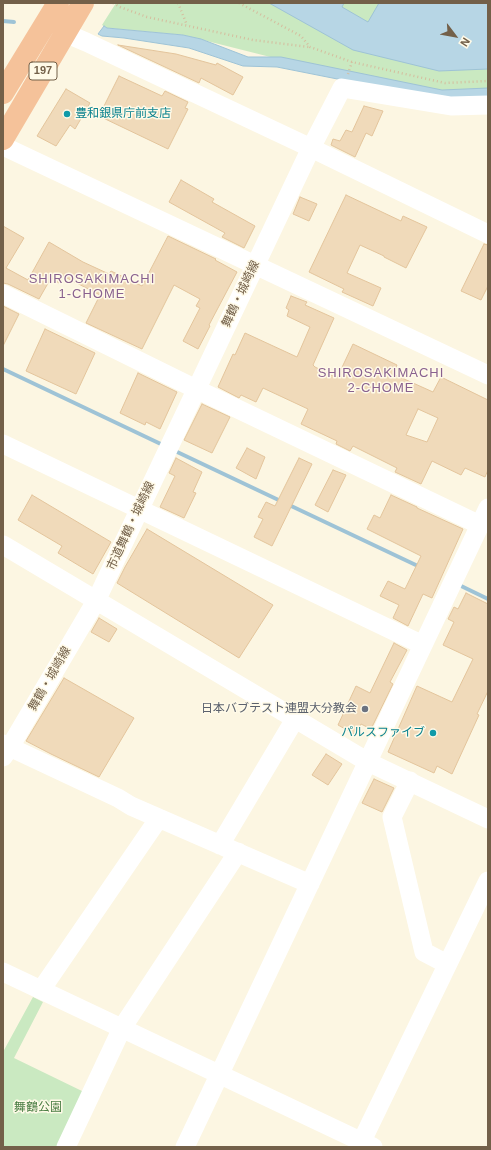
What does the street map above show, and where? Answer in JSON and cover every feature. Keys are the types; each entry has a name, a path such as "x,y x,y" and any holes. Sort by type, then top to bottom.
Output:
{"highway":[{"name":"197","path":"3,93 58,3"},
{"name":"197","path":"3,139 83,3"}],"street":[{"path":"65,33 311,148 488,234"},
{"name":"舞鶴・城崎線","path":"169,446 311,148 342,88 451,106 488,105"},
{"path":"3,146 488,375"},
{"path":"3,294 196,389 480,525"},
{"path":"3,444 139,508 423,646"},
{"name":"市道舞鶴・城崎線","path":"96,601 169,446"},
{"path":"185,1147 488,508"},
{"path":"3,545 368,762 488,818"},
{"name":"舞鶴・城崎線","path":"5,749 96,601"},
{"path":"220,845 295,719"},
{"path":"5,749 310,884"},
{"path":"410,781 392,817 424,952 447,964"},
{"path":"40,990 159,818"},
{"path":"66,1147 122,1028 238,852"},
{"path":"3,972 220,1074 364,1145 447,964 488,880"}],"path":[{"path":"113,3 147,17 253,40 310,47 352,62 445,83 488,81"},
{"path":"178,3 188,26"},
{"path":"239,3 301,36 310,47"},
{"path":"350,68 352,62"}],"green space":[{"path":"116,3 488,3 488,98 350,77 183,35 107,28 102,25"},
{"name":"舞鶴公園","path":"33,997 43,1002 14,1058 84,1092 58,1147 3,1147 3,1052"}],"water":[{"path":"269,3 344,3 342,7 368,22 379,3 488,3 488,69 439,71 353,50"},
{"path":"104,26 107,28 183,35 201,39 248,57 281,57 442,90 488,88 488,100 448,101 277,67 243,66 189,48 102,36 98,34"}],"building":[{"path":"118,45 176,54 216,65 217,63 243,77 233,95 201,78 199,83"},
{"path":"119,76 162,96 165,91 188,102 185,108 188,109 168,149 99,116"},
{"name":"豊和銀県庁前支店","path":"66,89 90,103 75,129 70,125 56,146 37,136"},
{"path":"364,106 383,111 372,136 366,133 355,157 331,145 333,139 340,141 346,130 352,132"},
{"path":"181,180 214,199 212,202 255,226 244,248 222,237 225,233 169,202"},
{"path":"346,195 401,221 403,216 427,227 406,268 360,245 347,273 381,288 373,306 342,292 344,289 309,272"},
{"path":"300,197 317,204 309,221 293,214"},
{"path":"3,226 24,238 6,268 28,280 49,242 83,262 109,274 111,271 142,286 168,236 216,259 215,260 237,272 198,349 183,341 200,308 196,306 200,299 174,285 142,349 86,323 100,295 63,276 59,283 51,278 39,299 3,283"},
{"path":"484,244 488,245 488,286 481,300 461,291"},
{"path":"291,296 307,302 305,305 334,318 313,365 337,378 353,344 397,365 393,374 433,392 441,377 488,400 488,470 485,477 465,468 461,475 432,461 421,484 395,472 397,468 353,446 350,451 336,444 337,441 301,424 308,409 263,388 256,402 241,395 239,398 218,387 233,354 235,355 245,333 297,357 310,327 287,316 289,310 286,308","holes":["418,409 438,418 427,442 406,435"]},
{"path":"3,306 19,314 3,346"},
{"path":"45,329 95,353 76,394 26,371"},
{"path":"138,373 177,392 160,429 146,422 145,425 120,413"},
{"path":"202,404 230,417 212,453 184,440"},
{"path":"247,448 265,457 256,479 236,468"},
{"path":"176,458 202,472 193,492 196,493 184,518 160,507 175,476 169,473"},
{"path":"299,458 312,464 272,546 254,537 263,519 258,517 266,502 275,506"},
{"path":"333,470 346,475 328,512 315,505"},
{"path":"32,495 111,542 93,574 58,553 62,546 18,520"},
{"path":"391,495 463,529 432,598 423,594 408,626 393,618 399,605 380,596 388,581 405,589 421,556 367,529 374,515 380,518"},
{"path":"147,529 273,605 239,658 117,583"},
{"path":"466,593 488,604 488,691 477,714 479,715 452,774 437,766 434,773 388,752 417,686 452,702 473,659 443,645 454,622 448,619 454,607 458,609"},
{"path":"99,618 117,629 109,642 91,632"},
{"name":"日本バブテスト連盟大分教会","path":"394,643 407,650 390,682 393,684 371,729 361,724 356,735 338,725 356,686 370,693"},
{"path":"64,678 134,718 99,777 26,741"},
{"path":"326,754 342,764 328,785 312,775"},
{"path":"374,779 394,788 382,812 362,803"}],"waterway":[{"path":"3,21 14,22"},
{"path":"3,369 165,446"},
{"path":"173,450 420,567"},
{"path":"457,584 488,599"}],"place":[{"name":"豊和銀県庁前支店","path":"67,114"},
{"name":"日本バブテスト連盟大分教会","path":"365,709"},
{"name":"パルスファイブ","path":"433,733"}],"district":[{"name":"SHIROSAKIMACHI 1-CHOME","path":"92,286"},
{"name":"SHIROSAKIMACHI 2-CHOME","path":"381,380"}]}
